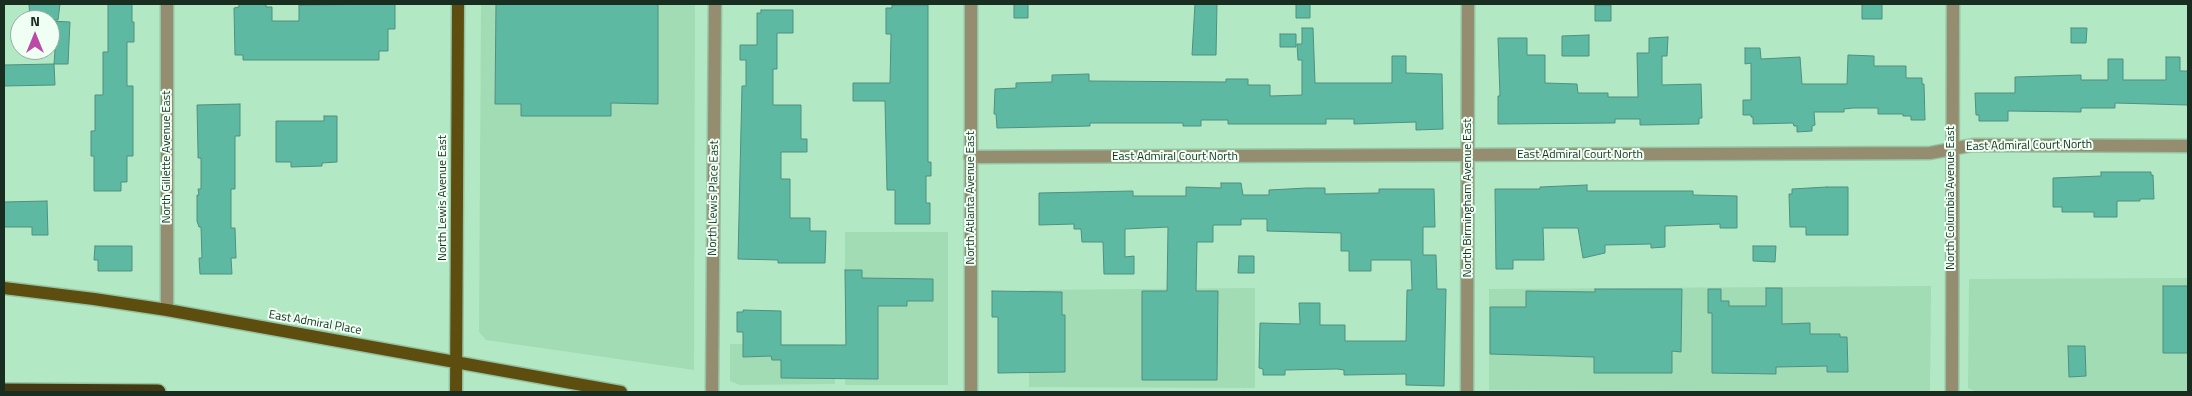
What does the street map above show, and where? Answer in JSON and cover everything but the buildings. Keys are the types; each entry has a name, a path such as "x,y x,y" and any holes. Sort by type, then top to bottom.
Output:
{"highway":[{"path":"4,391 158,392"}],"main road":[{"name":"North Lewis Avenue East","path":"456,390 458,4"},
{"name":"East Admiral Place","path":"4,288 167,310 621,392"}],"street":[{"name":"North Gillette Avenue East","path":"167,4 167,310"},
{"name":"North Lewis Place East","path":"712,392 715,4"},
{"name":"North Atlanta Avenue East","path":"971,4 971,392"},
{"name":"North Birmingham Avenue East","path":"1467,392 1468,4"},
{"name":"North Columbia Avenue East","path":"1952,392 1951,149 1953,4"},
{"name":"East Admiral Court North","path":"970,157 1930,153 1972,145 2188,146"}],"shaded area":[{"path":"481,4 695,4 694,370 486,340 479,332"},
{"path":"845,232 948,232 948,385 845,385"},
{"path":"2188,278 2188,392 1977,392 1968,388 1969,279"},
{"path":"1931,286 1930,392 1489,390 1489,289"},
{"path":"1255,288 1255,388 1029,387 1029,290"},
{"path":"730,344 835,344 835,384 740,385 730,381"}]}
